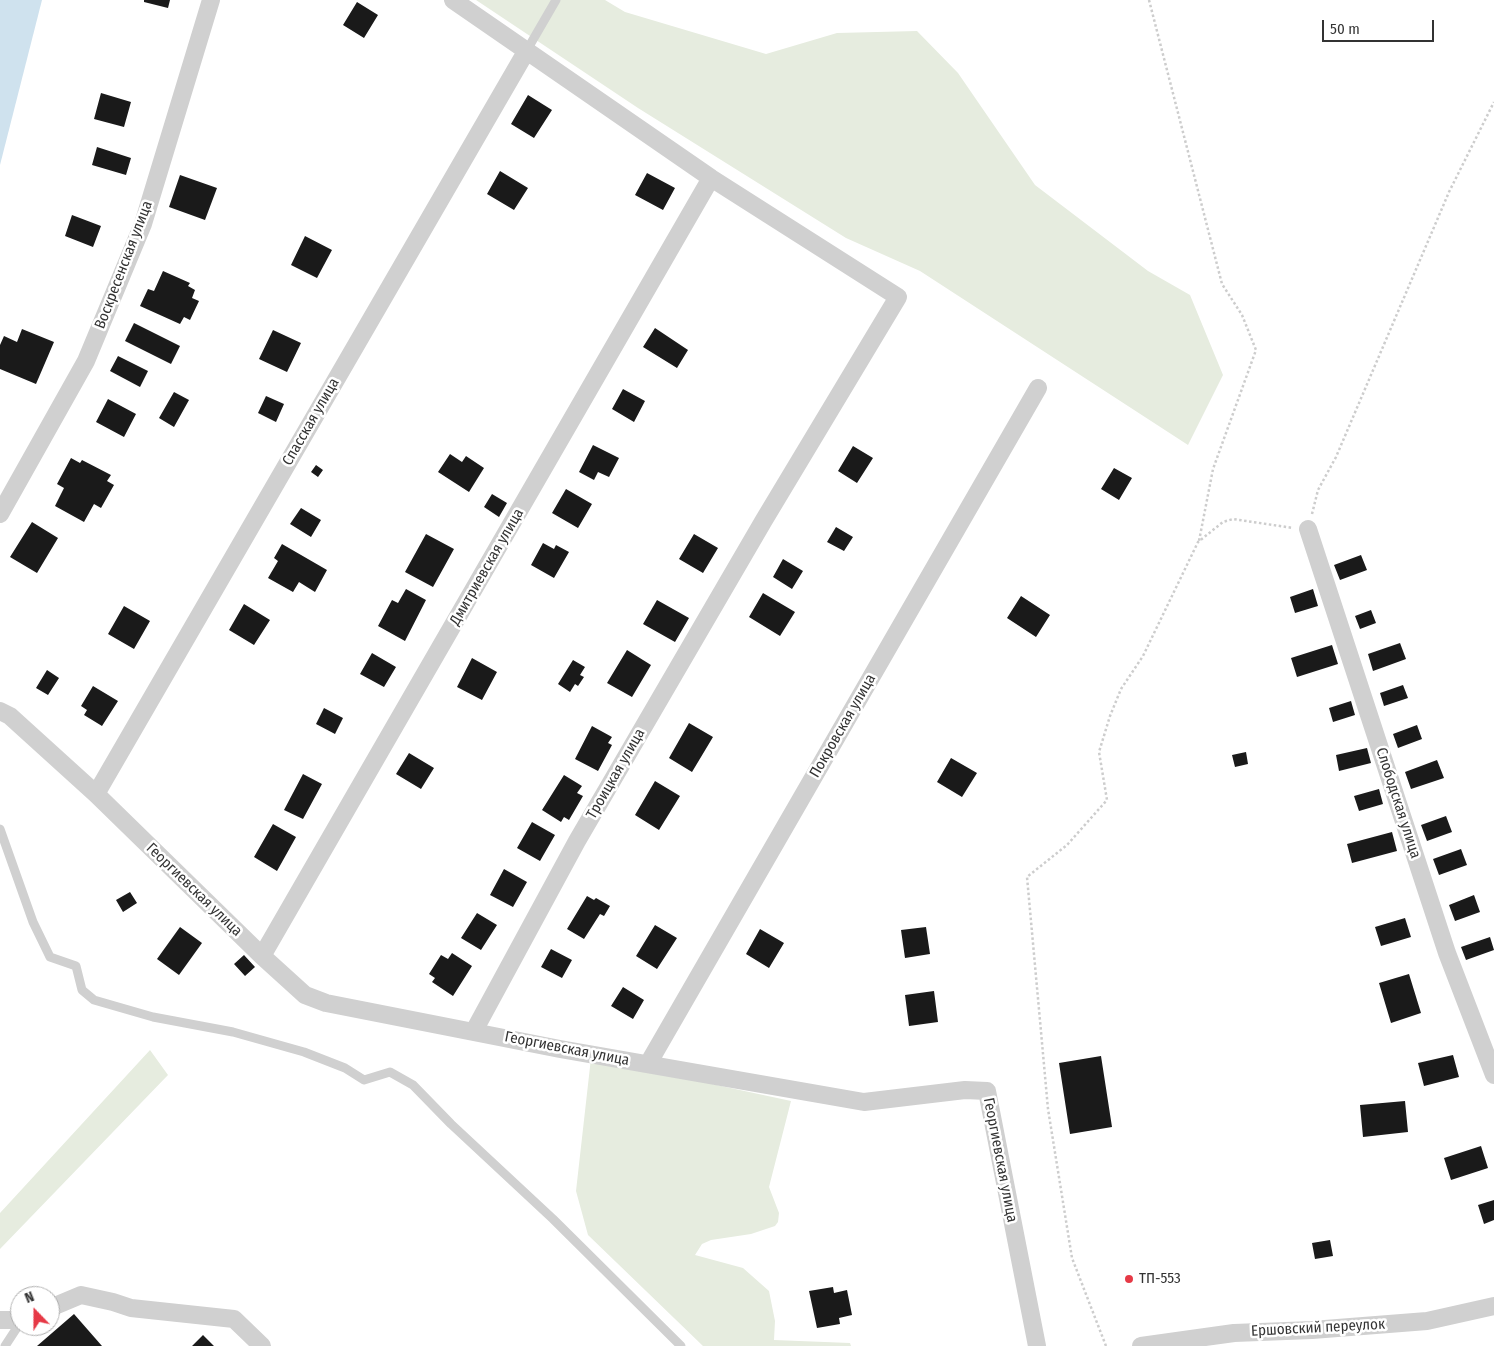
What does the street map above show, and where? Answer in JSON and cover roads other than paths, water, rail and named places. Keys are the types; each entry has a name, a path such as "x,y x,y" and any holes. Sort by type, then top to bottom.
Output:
{"street":[{"name":"Воскресенская улица","path":"0,514 86,361 143,224 211,0"},
{"path":"453,0 711,178"},
{"name":"Спасская улица","path":"96,794 527,50"},
{"name":"Троицкая улица","path":"474,1031 577,841 764,520 898,296 711,178"},
{"name":"Дмитриевская улица","path":"262,956 711,178"},
{"name":"Покровская улица","path":"648,1064 1038,388"},
{"name":"Слободская улица","path":"1308,530 1447,953 1494,1075"},
{"name":"Георгиевская улица","path":"0,711 10,716 96,794 262,956 305,995 326,1003 648,1064 864,1102 965,1090 987,1091 1036,1346"},
{"path":"60,1304 81,1295 131,1308 234,1320 262,1346"},
{"name":"Ершовский переулок","path":"1141,1346 1234,1333 1312,1330 1427,1321 1494,1306"}],"lane":[{"path":"527,50 556,0"},
{"path":"0,829 33,922 50,957 76,966 82,990 94,1000 153,1017 233,1032 304,1052 345,1068 364,1080 390,1072 412,1085 450,1124 553,1219 681,1346"}],"water":[{"path":"0,0 42,0 0,165"}],"place":[{"name":"ТП-553","path":"1129,1279"}]}
